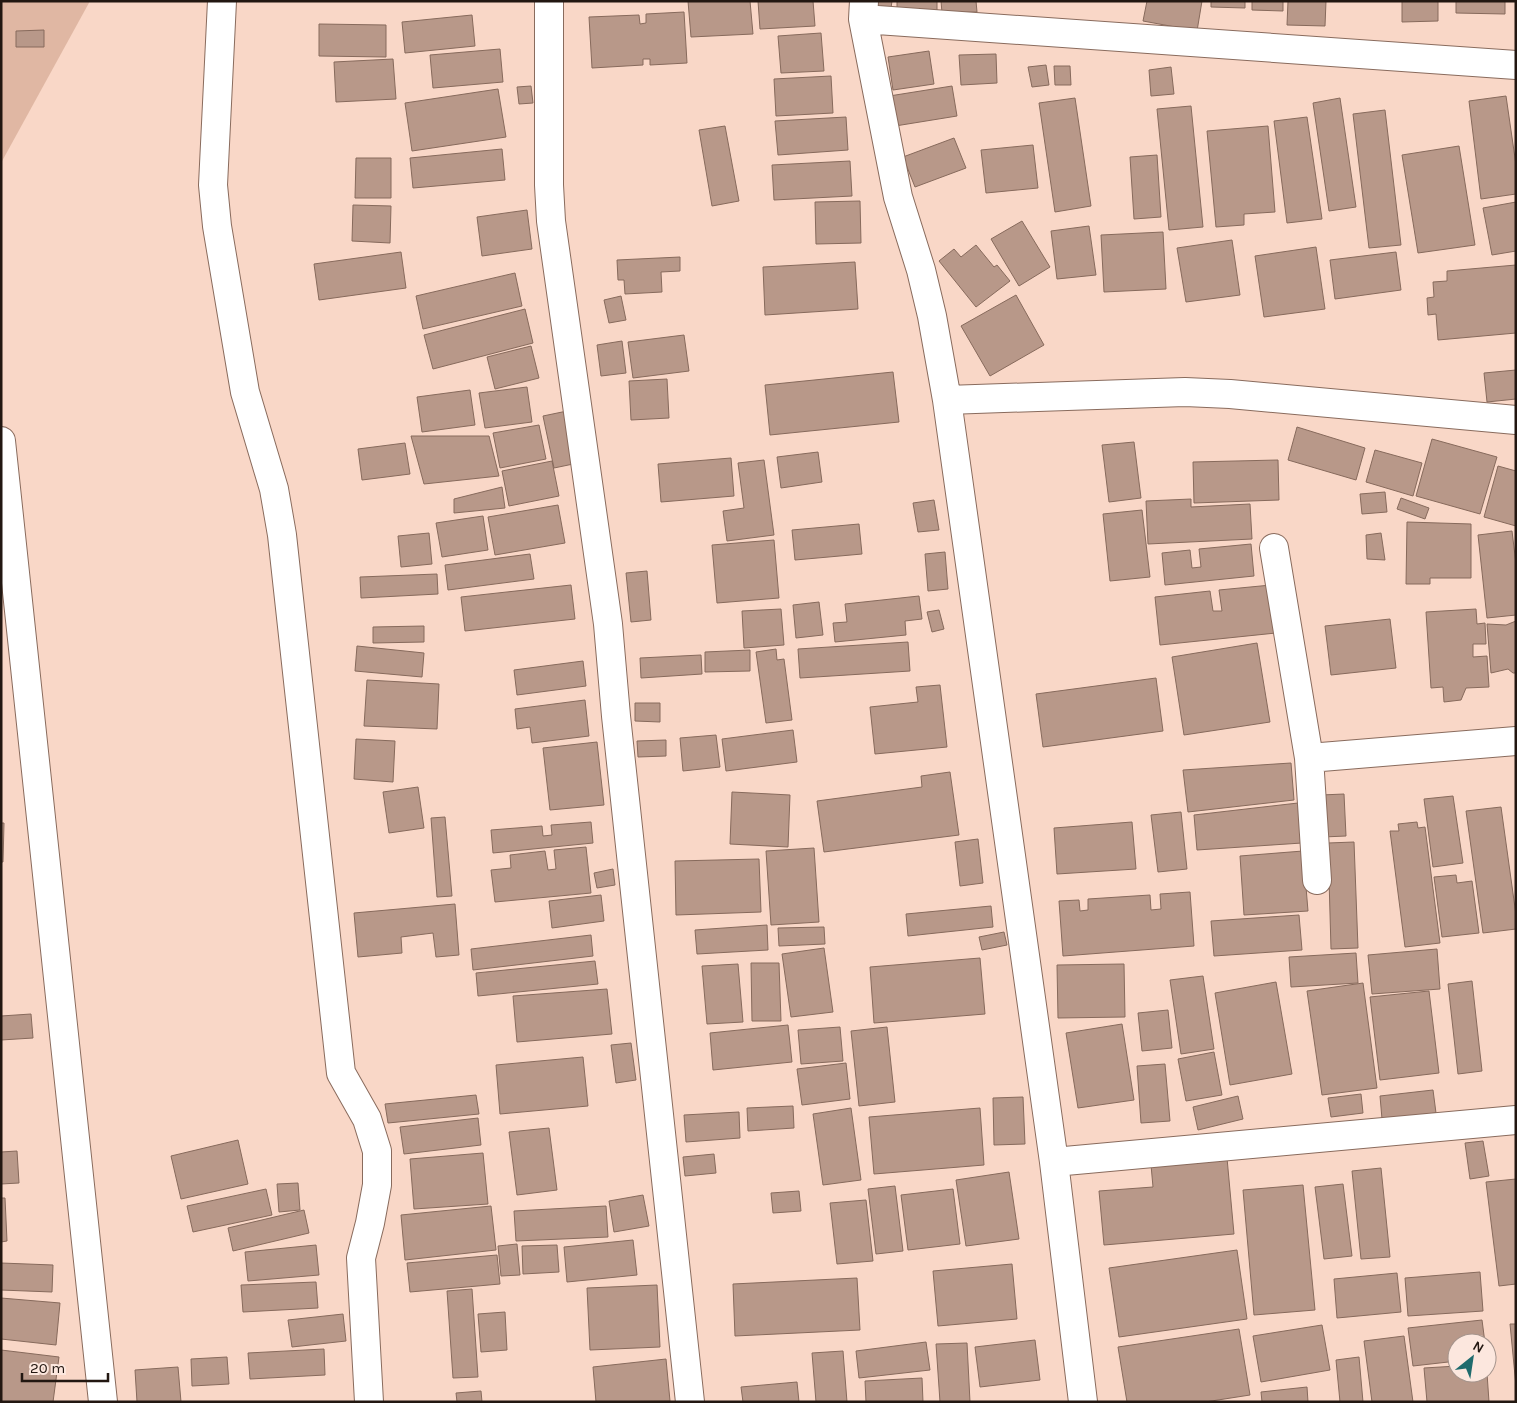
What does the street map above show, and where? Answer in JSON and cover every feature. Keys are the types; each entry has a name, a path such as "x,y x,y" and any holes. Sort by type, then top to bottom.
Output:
{"street":[{"path":"222,1 213,185 217,226 245,392 274,489 282,534 341,1073 367,1119 377,1151 377,1185 361,1258 369,1402"},
{"path":"549,1 549,185 552,221 608,624 616,716 690,1402"},
{"path":"1083,1402 1054,1162 947,400 922,270 898,197 864,10 1516,65"},
{"path":"947,400 1185,392 1230,394 1516,420"},
{"path":"1,441 103,1402"},
{"path":"1274,548 1309,758 1316,880"},
{"path":"1309,758 1516,741"},
{"path":"1054,1162 1516,1120"}],"shaded area":[{"path":"1,1 90,1 1,163"}],"building":[{"path":"688,1 750,1 753,34 691,37"},
{"path":"758,1 813,1 815,26 760,29"},
{"path":"872,1 892,1 891,8 872,8"},
{"path":"897,1 937,1 937,12 897,12"},
{"path":"941,1 976,1 977,12 942,13"},
{"path":"1147,1 1202,1 1197,31 1143,21"},
{"path":"1211,1 1245,1 1245,8 1211,7"},
{"path":"1252,1 1283,1 1283,11 1252,10"},
{"path":"1288,1 1326,1 1325,26 1287,25"},
{"path":"1402,1 1438,1 1438,21 1402,22"},
{"path":"1456,1 1505,1 1505,14 1456,13"},
{"path":"684,12 687,63 650,65 650,59 643,59 643,65 592,68 589,17 639,15 640,24 646,23 646,14"},
{"path":"472,15 475,46 405,53 402,22"},
{"path":"319,24 386,25 386,57 319,56"},
{"path":"44,30 44,47 16,47 16,31"},
{"path":"821,33 824,71 781,73 778,36"},
{"path":"500,49 503,82 433,88 430,55"},
{"path":"929,51 934,84 893,90 888,57"},
{"path":"996,54 997,83 961,85 959,55"},
{"path":"393,59 396,99 336,102 334,62"},
{"path":"1046,65 1049,85 1032,87 1028,67"},
{"path":"1054,66 1070,66 1071,85 1055,85"},
{"path":"1171,67 1174,94 1151,96 1149,70"},
{"path":"831,76 833,113 776,116 774,79"},
{"path":"531,86 533,103 519,104 517,87"},
{"path":"952,86 957,116 889,127 883,97"},
{"path":"498,89 506,137 412,151 405,103"},
{"path":"1506,96 1516,165 1516,194 1481,199 1469,101"},
{"path":"1075,98 1091,206 1055,212 1039,103"},
{"path":"1340,98 1356,207 1329,211 1313,103"},
{"path":"1191,106 1203,227 1169,230 1157,109"},
{"path":"1385,110 1401,245 1369,248 1353,114"},
{"path":"846,117 848,150 778,155 775,121"},
{"path":"1307,117 1322,219 1287,223 1274,121"},
{"path":"725,126 739,201 712,206 699,130"},
{"path":"1268,126 1275,212 1244,214 1244,225 1216,227 1207,131"},
{"path":"954,138 966,168 915,187 903,157"},
{"path":"1033,145 1038,188 986,193 981,150"},
{"path":"1459,146 1475,245 1418,253 1402,155"},
{"path":"502,149 505,180 413,188 410,158"},
{"path":"1157,155 1161,217 1134,219 1130,157"},
{"path":"356,158 391,158 391,198 355,198"},
{"path":"850,161 852,196 774,200 772,165"},
{"path":"860,201 861,243 816,244 815,202"},
{"path":"1516,202 1516,251 1492,255 1483,208"},
{"path":"353,205 391,206 390,243 352,241"},
{"path":"527,210 532,249 482,256 477,217"},
{"path":"1022,221 1050,267 1019,286 991,239"},
{"path":"1089,226 1096,275 1057,279 1051,231"},
{"path":"1163,232 1166,289 1104,292 1101,235"},
{"path":"1232,240 1240,295 1186,302 1177,248"},
{"path":"976,245 994,267 997,265 1010,281 976,307 939,261 954,249 961,257"},
{"path":"1316,247 1325,309 1264,317 1255,256"},
{"path":"401,252 406,288 319,300 314,264"},
{"path":"1396,252 1401,290 1335,299 1330,260"},
{"path":"680,257 680,271 661,272 662,292 625,294 624,280 618,280 617,260"},
{"path":"855,262 858,309 765,315 763,267"},
{"path":"1516,265 1516,333 1438,340 1436,314 1428,315 1427,298 1434,297 1433,282 1447,281 1447,271"},
{"path":"515,273 522,306 423,329 416,296"},
{"path":"1016,295 1044,345 990,376 961,326"},
{"path":"621,296 626,320 609,323 604,300"},
{"path":"525,309 533,343 433,369 424,335"},
{"path":"684,335 689,371 633,378 628,342"},
{"path":"622,341 626,373 601,376 597,345"},
{"path":"531,346 539,378 495,389 487,357"},
{"path":"1516,370 1516,399 1487,402 1484,373"},
{"path":"893,372 899,422 770,435 765,385"},
{"path":"667,379 669,418 631,420 629,381"},
{"path":"527,387 532,422 485,428 479,393"},
{"path":"470,390 475,425 422,432 417,397"},
{"path":"567,411 578,463 554,468 543,416"},
{"path":"539,425 546,459 500,468 493,433"},
{"path":"1297,427 1365,448 1356,480 1288,460"},
{"path":"411,436 489,436 499,476 424,484"},
{"path":"1432,439 1497,457 1480,514 1416,496"},
{"path":"1134,442 1141,498 1109,502 1102,445"},
{"path":"405,443 410,474 362,480 358,449"},
{"path":"1375,450 1422,463 1413,496 1366,482"},
{"path":"818,452 822,482 781,488 777,457"},
{"path":"731,458 734,496 661,502 658,464"},
{"path":"764,460 774,535 727,541 723,511 744,508 738,463"},
{"path":"1278,460 1279,500 1194,503 1193,462"},
{"path":"552,461 559,496 509,506 502,471"},
{"path":"1498,466 1516,471 1516,526 1484,517"},
{"path":"502,487 505,508 454,513 454,499"},
{"path":"1385,492 1387,512 1362,514 1360,494"},
{"path":"1401,498 1429,508 1425,519 1397,509"},
{"path":"1191,499 1191,507 1250,504 1252,539 1148,544 1146,501"},
{"path":"934,500 939,530 918,532 913,503"},
{"path":"558,505 565,543 495,555 488,517"},
{"path":"1142,510 1150,577 1110,581 1103,514"},
{"path":"483,516 488,550 442,557 436,523"},
{"path":"1407,522 1471,524 1471,578 1430,578 1430,584 1406,584"},
{"path":"859,524 862,554 795,560 792,530"},
{"path":"1512,531 1516,564 1516,615 1487,618 1478,535"},
{"path":"429,533 432,564 401,567 398,536"},
{"path":"1381,533 1385,560 1367,559 1366,535"},
{"path":"774,540 779,598 717,603 712,545"},
{"path":"1251,544 1254,576 1165,585 1162,553 1190,550 1192,568 1201,567 1199,549"},
{"path":"945,552 948,589 928,591 925,554"},
{"path":"530,554 534,579 448,590 445,565"},
{"path":"647,571 651,620 631,622 626,573"},
{"path":"437,574 438,594 361,598 360,577"},
{"path":"571,585 575,619 465,631 461,597"},
{"path":"1271,585 1276,633 1160,645 1155,597 1210,591 1213,611 1222,611 1219,590"},
{"path":"919,596 922,619 905,621 906,635 835,642 833,623 847,622 845,604"},
{"path":"819,602 823,635 796,638 793,605"},
{"path":"781,609 784,645 744,648 742,611"},
{"path":"1476,609 1477,624 1485,623 1486,644 1473,644 1473,657 1487,656 1489,687 1466,688 1461,700 1444,702 1443,687 1431,688 1426,612"},
{"path":"939,610 944,629 932,632 927,612"},
{"path":"1390,619 1396,668 1331,675 1325,626"},
{"path":"1516,621 1516,673 1508,669 1491,673 1487,624 1506,625"},
{"path":"424,626 424,642 373,643 373,627"},
{"path":"908,642 910,671 800,678 798,649"},
{"path":"1257,643 1270,722 1184,735 1172,657"},
{"path":"357,646 424,653 422,677 355,671"},
{"path":"776,649 777,660 784,659 792,720 766,723 756,652"},
{"path":"750,650 750,671 705,672 705,652"},
{"path":"701,655 702,674 641,678 640,658"},
{"path":"583,661 586,686 517,695 514,670"},
{"path":"1156,678 1163,731 1043,747 1036,694"},
{"path":"367,680 439,684 437,729 364,726"},
{"path":"940,685 947,747 875,754 870,707 918,702 916,687"},
{"path":"585,700 589,736 532,743 530,727 517,729 515,709"},
{"path":"635,703 660,703 660,722 635,721"},
{"path":"793,730 797,762 726,771 722,739"},
{"path":"716,735 720,767 683,771 680,738"},
{"path":"356,739 395,741 393,782 354,779"},
{"path":"666,740 666,756 638,757 637,741"},
{"path":"597,742 604,805 550,810 543,748"},
{"path":"1291,763 1294,800 1188,812 1183,770"},
{"path":"950,772 959,835 824,852 817,801 922,787 921,776"},
{"path":"418,787 424,828 389,833 383,792"},
{"path":"732,792 790,795 788,847 730,844"},
{"path":"1344,794 1346,836 1323,837 1321,795"},
{"path":"1453,796 1463,863 1433,867 1424,799"},
{"path":"1298,803 1302,843 1197,850 1194,815"},
{"path":"1501,807 1516,915 1516,929 1483,933 1466,811"},
{"path":"1181,812 1187,869 1158,872 1151,815"},
{"path":"445,817 452,896 437,897 431,818"},
{"path":"591,822 593,843 493,853 491,830 542,826 543,836 552,835 551,825"},
{"path":"1132,822 1136,869 1057,874 1054,828"},
{"path":"1417,822 1418,828 1425,827 1440,943 1405,947 1390,831 1399,831 1398,824"},
{"path":"1,823 4,823 3,862 1,862"},
{"path":"978,839 983,883 960,886 955,842"},
{"path":"1354,842 1358,948 1331,949 1328,843"},
{"path":"586,847 591,893 495,902 491,870 511,868 510,855 545,851 548,870 556,869 554,850"},
{"path":"814,848 819,922 771,925 766,851"},
{"path":"1303,851 1308,911 1244,915 1240,856"},
{"path":"759,859 761,912 676,915 675,861"},
{"path":"613,869 615,885 597,888 594,873"},
{"path":"1456,875 1457,883 1472,881 1479,933 1442,937 1434,877"},
{"path":"1190,892 1194,946 1063,956 1059,901 1079,900 1080,911 1088,910 1088,899 1150,895 1151,910 1161,909 1160,894"},
{"path":"601,895 604,921 552,928 549,901"},
{"path":"455,904 459,955 436,957 433,933 401,937 402,953 358,957 354,913"},
{"path":"991,906 993,927 908,936 906,914"},
{"path":"1299,915 1302,950 1214,956 1211,921"},
{"path":"767,925 768,950 697,954 695,930"},
{"path":"824,927 825,944 779,946 778,928"},
{"path":"1004,932 1007,945 982,950 979,937"},
{"path":"591,935 593,956 473,970 471,949"},
{"path":"824,948 833,1012 791,1017 782,954"},
{"path":"1437,949 1440,989 1372,994 1368,955"},
{"path":"1356,953 1358,983 1291,987 1289,957"},
{"path":"980,958 985,1014 874,1023 870,967"},
{"path":"595,961 598,984 478,996 476,973"},
{"path":"751,963 779,963 781,1021 752,1021"},
{"path":"738,964 743,1022 707,1024 702,966"},
{"path":"1124,964 1125,1017 1058,1018 1057,965"},
{"path":"1203,976 1214,1049 1181,1054 1170,980"},
{"path":"1472,981 1482,1071 1458,1074 1448,984"},
{"path":"1276,982 1292,1074 1230,1085 1215,993"},
{"path":"1363,983 1377,1088 1322,1095 1307,991"},
{"path":"607,989 612,1034 517,1042 513,996"},
{"path":"1429,991 1439,1073 1380,1080 1370,997"},
{"path":"1168,1010 1172,1048 1142,1051 1138,1013"},
{"path":"31,1014 33,1038 1,1040 1,1016"},
{"path":"1122,1024 1134,1100 1078,1108 1066,1033"},
{"path":"788,1025 792,1062 713,1070 710,1033"},
{"path":"840,1027 843,1061 801,1064 798,1030"},
{"path":"887,1027 895,1102 859,1106 851,1031"},
{"path":"631,1043 636,1080 616,1083 611,1045"},
{"path":"1214,1052 1222,1095 1186,1101 1178,1059"},
{"path":"583,1057 588,1106 500,1114 496,1065"},
{"path":"846,1063 850,1099 802,1105 797,1069"},
{"path":"1165,1064 1170,1121 1141,1123 1137,1066"},
{"path":"1433,1090 1436,1113 1382,1119 1380,1096"},
{"path":"1361,1094 1363,1113 1331,1117 1328,1098"},
{"path":"476,1095 479,1114 388,1123 385,1104"},
{"path":"1238,1096 1243,1119 1198,1130 1193,1107"},
{"path":"1023,1097 1025,1144 994,1145 993,1098"},
{"path":"793,1106 794,1128 748,1131 747,1108"},
{"path":"851,1108 861,1180 823,1185 813,1114"},
{"path":"980,1108 984,1165 874,1174 869,1117"},
{"path":"739,1112 740,1138 686,1142 684,1115"},
{"path":"478,1118 481,1145 404,1154 400,1127"},
{"path":"549,1128 557,1190 517,1195 509,1132"},
{"path":"238,1140 248,1184 181,1199 171,1156"},
{"path":"1483,1141 1489,1176 1470,1179 1465,1143"},
{"path":"17,1151 19,1183 1,1184 1,1152"},
{"path":"483,1153 488,1204 414,1209 410,1159"},
{"path":"714,1154 716,1173 685,1176 683,1157"},
{"path":"1227,1158 1234,1234 1104,1245 1099,1191 1153,1187 1151,1165"},
{"path":"1381,1168 1390,1257 1361,1259 1352,1171"},
{"path":"1009,1172 1019,1239 966,1246 956,1180"},
{"path":"1516,1179 1516,1284 1499,1286 1486,1182"},
{"path":"298,1183 300,1210 279,1212 277,1184"},
{"path":"1343,1184 1352,1256 1324,1259 1315,1187"},
{"path":"1303,1185 1315,1310 1254,1315 1243,1190"},
{"path":"895,1186 903,1251 876,1254 868,1189"},
{"path":"266,1189 272,1215 193,1232 187,1206"},
{"path":"953,1189 960,1244 908,1250 901,1195"},
{"path":"799,1191 801,1211 773,1213 771,1193"},
{"path":"643,1195 649,1226 614,1232 609,1201"},
{"path":"1,1198 5,1198 7,1241 1,1242"},
{"path":"866,1200 873,1261 837,1264 830,1203"},
{"path":"491,1206 496,1250 405,1260 401,1215"},
{"path":"606,1206 608,1237 516,1241 514,1211"},
{"path":"304,1210 309,1233 233,1251 228,1228"},
{"path":"633,1240 637,1275 567,1282 564,1247"},
{"path":"517,1244 520,1275 501,1276 498,1246"},
{"path":"316,1245 319,1275 248,1281 245,1252"},
{"path":"557,1245 559,1272 523,1274 522,1246"},
{"path":"1237,1250 1247,1319 1119,1337 1109,1268"},
{"path":"497,1255 500,1284 410,1292 407,1263"},
{"path":"1,1263 53,1265 52,1292 1,1290"},
{"path":"1012,1264 1017,1319 938,1326 933,1271"},
{"path":"1480,1272 1483,1311 1408,1316 1405,1278"},
{"path":"1397,1273 1401,1312 1337,1318 1334,1279"},
{"path":"857,1278 860,1330 735,1336 733,1284"},
{"path":"316,1282 318,1308 243,1312 241,1285"},
{"path":"657,1285 660,1347 590,1350 587,1288"},
{"path":"472,1289 478,1377 453,1378 447,1291"},
{"path":"1,1298 60,1303 56,1345 1,1339"},
{"path":"505,1312 507,1350 481,1352 478,1314"},
{"path":"343,1314 346,1341 292,1347 288,1320"},
{"path":"1482,1320 1484,1333 1447,1333 1447,1362 1413,1366 1408,1328"},
{"path":"1510,1324 1516,1324 1516,1386"},
{"path":"1322,1325 1330,1370 1261,1382 1253,1336"},
{"path":"1239,1329 1250,1395 1205,1402 1127,1402 1118,1347"},
{"path":"1404,1336 1413,1402 1372,1402 1364,1341"},
{"path":"1035,1340 1040,1380 980,1387 975,1347"},
{"path":"926,1342 930,1370 859,1378 856,1351"},
{"path":"967,1343 970,1402 940,1402 936,1344"},
{"path":"324,1349 325,1375 250,1379 248,1353"},
{"path":"1,1350 59,1357 53,1402 1,1402"},
{"path":"843,1351 847,1402 816,1402 812,1353"},
{"path":"227,1357 229,1384 192,1386 191,1359"},
{"path":"1359,1357 1363,1402 1340,1402 1336,1360"},
{"path":"666,1359 670,1401 596,1402 593,1367"},
{"path":"178,1367 181,1402 137,1402 135,1370"},
{"path":"1447,1367 1447,1383 1488,1383 1489,1402 1427,1402 1424,1368"},
{"path":"922,1378 923,1402 866,1402 865,1381"},
{"path":"797,1382 799,1402 743,1402 741,1387"},
{"path":"1307,1387 1308,1402 1262,1402 1261,1392"},
{"path":"481,1391 482,1402 457,1402 456,1393"}]}
